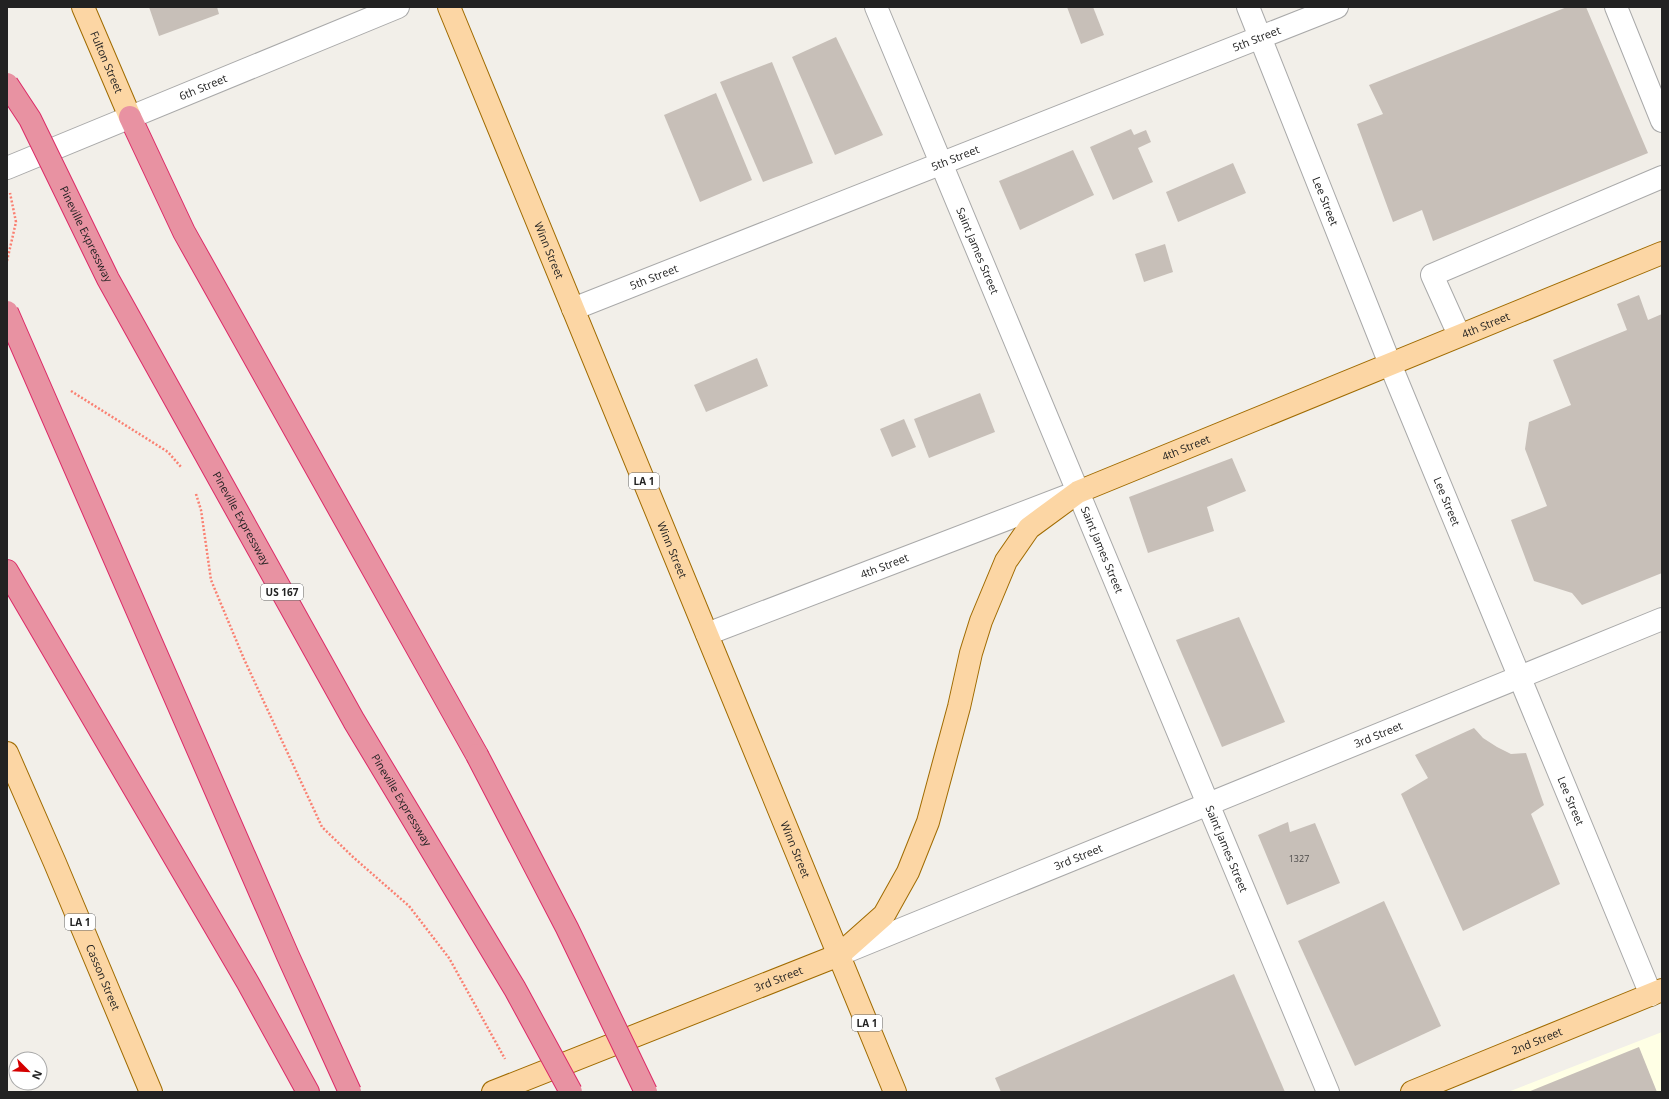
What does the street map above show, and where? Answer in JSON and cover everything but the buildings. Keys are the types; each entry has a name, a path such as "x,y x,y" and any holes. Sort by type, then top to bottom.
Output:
{"highway":[{"name":"Pineville Expressway","path":"7,84 30,119 111,286 351,714 515,989 571,1092"},
{"path":"130,117 184,232 477,755 567,928 646,1092"},
{"path":"7,312 288,956 350,1092"},
{"path":"7,571 248,984 308,1092"}],"main road":[{"name":"Fulton Street","path":"83,7 130,117"},
{"name":"Winn Street","path":"449,7 895,1092"},
{"name":"4th Street","path":"1078,492 1662,253"},
{"path":"839,955 884,915 908,872 928,822 959,707 973,646 991,596 1006,561 1029,528 1078,492"},
{"name":"Casson Street","path":"7,753 151,1092"},
{"name":"3rd Street","path":"493,1092 839,955"},
{"name":"2nd Street","path":"1412,1092 1656,993"}],"street":[{"name":"6th Street","path":"8,177 130,117 398,7"},
{"name":"Saint James Street","path":"876,7 1328,1092"},
{"name":"Lee Street","path":"1248,7 1390,364 1519,677 1656,993"},
{"name":"5th Street","path":"573,309 1337,7"},
{"path":"1616,7 1662,121"},
{"path":"1459,335 1432,275 1662,177"},
{"name":"4th Street","path":"707,634 1078,492"},
{"name":"3rd Street","path":"839,955 1662,619"}],"path":[{"path":"7,261 16,222 8,177"},
{"path":"66,388 168,452 186,472"},
{"path":"195,490 201,510 211,580 244,659 322,827 353,857 409,906 449,958 518,1082"}],"shaded area":[{"path":"1662,1032 1662,1092 1508,1092"}]}
